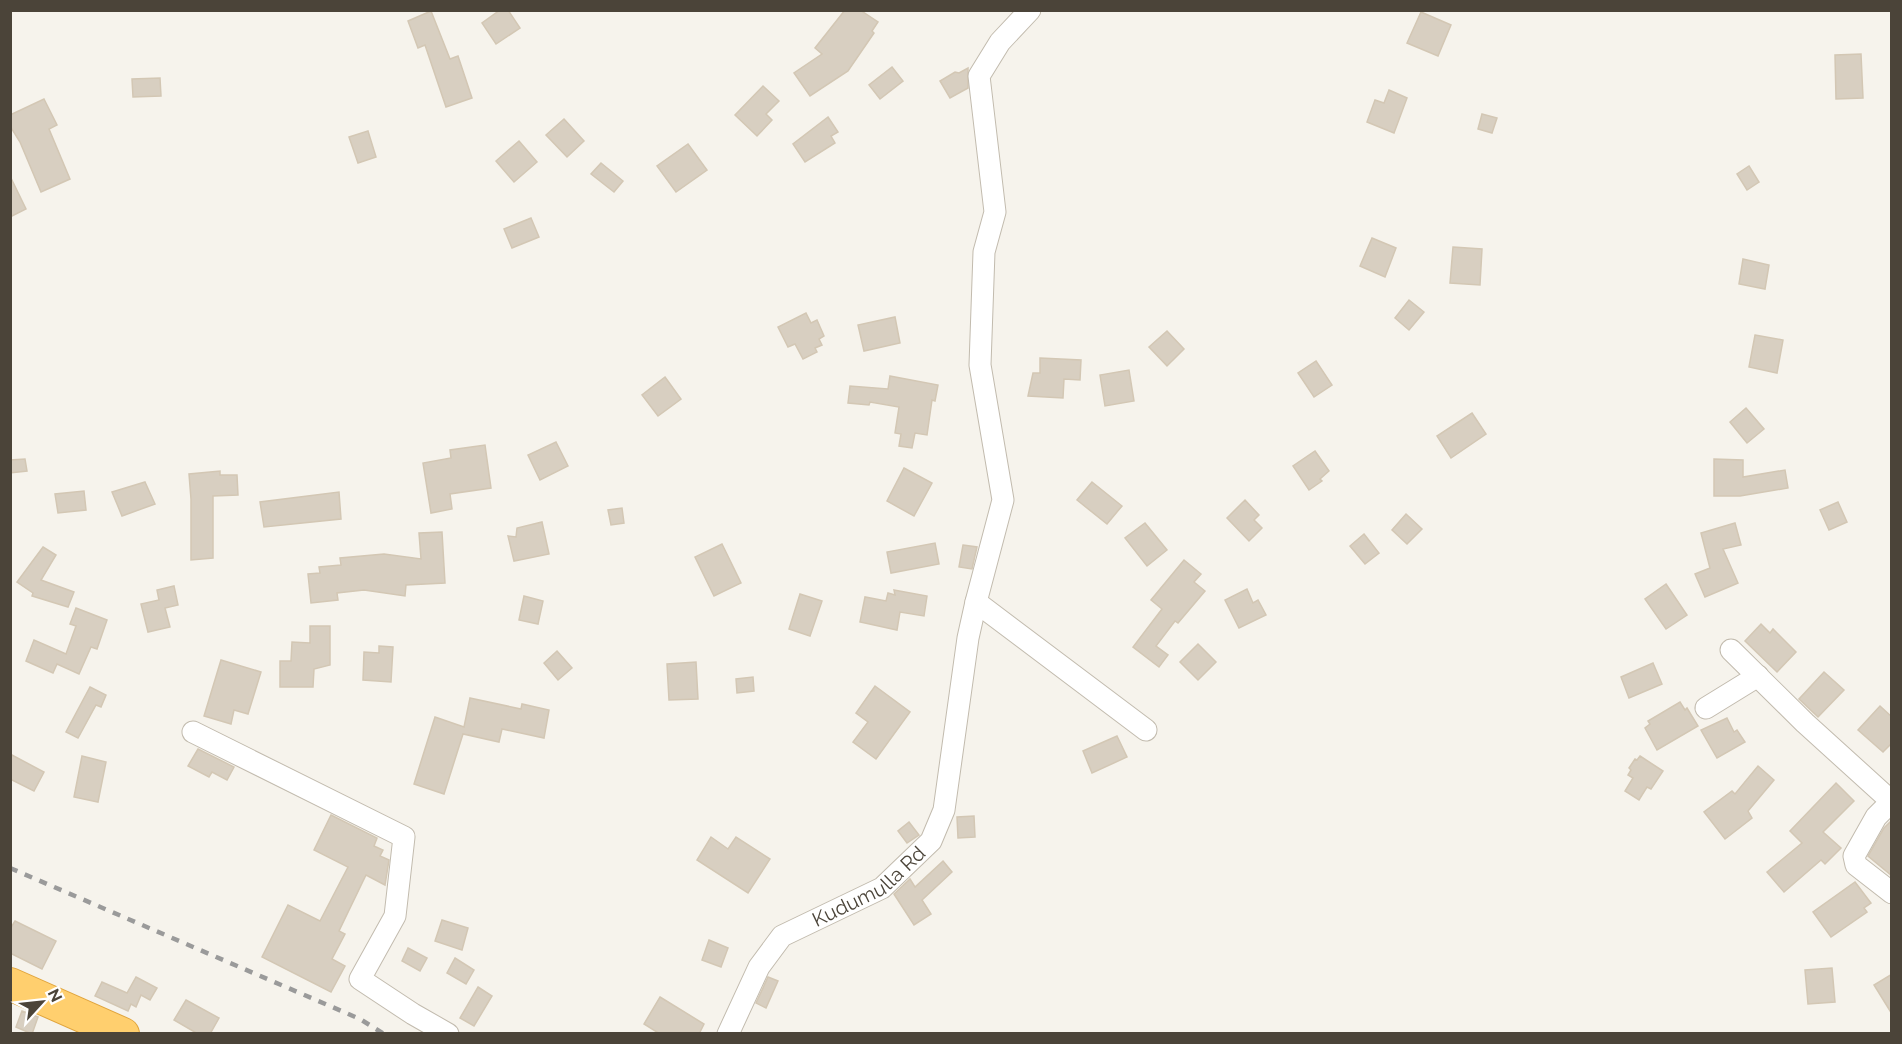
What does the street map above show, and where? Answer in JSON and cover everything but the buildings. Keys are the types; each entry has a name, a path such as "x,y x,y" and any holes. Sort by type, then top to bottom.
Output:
{"highway":[{"path":"10,984 123,1034"}],"street":[{"name":"Kudumulla Rd","path":"728,1034 759,967 782,936 882,888 931,841 944,810 968,638 1003,500 980,365 984,252 995,212 979,76 1000,42 1030,10"},
{"path":"976,602 1146,730"},
{"path":"1731,650 1805,723 1891,801 1876,817 1854,856 1856,865 1892,893"},
{"path":"1706,708 1758,676"},
{"path":"193,732 404,837 395,916 360,979 448,1034"}],"railway":[{"path":"10,868 360,1019 384,1034"}]}
